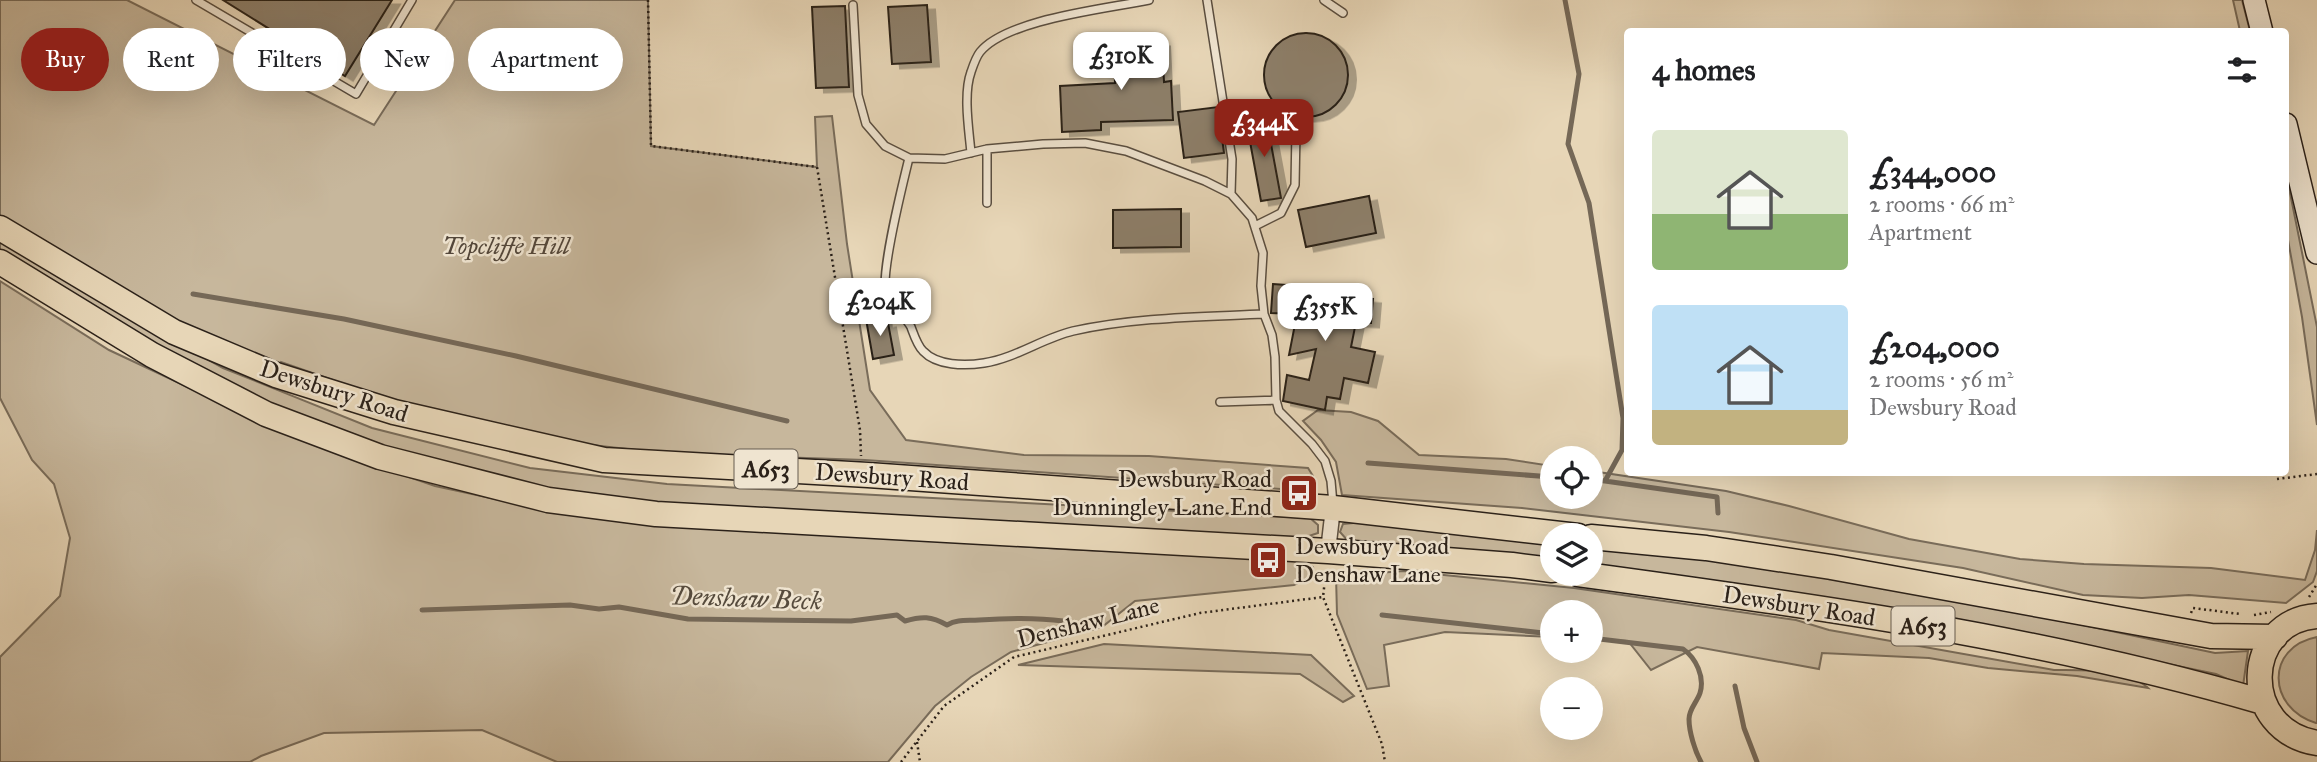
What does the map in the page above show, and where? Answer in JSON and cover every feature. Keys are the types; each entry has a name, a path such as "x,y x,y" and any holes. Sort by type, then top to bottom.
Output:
{"highway":[{"name":"Dewsbury Road","path":"0,228 174,332 276,375 394,412 604,460 868,475 1333,508 1540,532"},
{"name":"Dewsbury Road","path":"0,262 152,355 265,414 380,457 548,500 656,514 1328,551 1540,568"},
{"name":"Dewsbury Road","path":"1603,538 1706,548 1831,566 2211,636 2275,637"},
{"name":"Dewsbury Road","path":"1603,577 1816,606 2066,653 2263,702"},
{"path":"2315,609 2275,637 2265,652 2259,685 2270,715 2290,734 2317,743"}],"main road":[{"path":"2254,0 2261,28"},
{"path":"2289,136 2317,253"}],"street":[{"path":"1328,551 1333,508"}],"lane":[{"path":"196,0 356,94 412,0"},
{"path":"971,153 968,115 970,75 980,53 1000,37 1028,25 1149,0"},
{"path":"1207,0 1233,159 1231,194"},
{"path":"1324,0 1343,13"},
{"path":"853,5 858,95 866,124 885,146 909,158 945,159 986,149 1085,143 1126,151 1205,181 1231,194 1252,218 1263,253 1261,286 1264,314 1272,335 1279,411 1325,461 1331,481 1333,508"},
{"path":"1255,226 1281,213 1295,186 1296,131"},
{"path":"986,149 987,203"},
{"path":"909,158 887,263 885,286 892,305 907,320 922,350 932,358 961,364 983,363 1020,353 1070,332 1116,323 1264,314"},
{"path":"1220,402 1276,400"}],"path":[{"path":"648,0 651,146 817,167 860,430 860,451"},
{"path":"2277,479 2317,474"},
{"path":"1328,551 1323,597 1382,744 1385,762"},
{"path":"2315,609 2307,600 2317,584"},
{"name":"Denshaw Lane","path":"901,762 944,706 1014,657 1200,613 1323,597"},
{"path":"2187,632 2193,608 2248,615 2274,611"},
{"path":"917,742 920,762"}],"green space":[{"name":"Topcliffe Hill","path":"0,0 127,0 182,28 123,28 123,91 219,91 219,47 233,54 233,91 307,91 374,125 396,91 454,91 454,28 437,28 455,0 648,0 651,146 817,167 815,117 832,116 847,244 870,390 906,440 1024,455 1149,456 1308,468 1313,476 1313,485 1309,491 865,460 663,453 565,442 390,400 281,362 276,375 0,228"},
{"path":"2233,0 2242,0 2249,28 2239,28"},
{"path":"2289,188 2317,327 2317,425 2289,246"},
{"path":"0,238 79,287 223,368 372,428 530,468 667,484 1310,518 1318,525 1318,533 1303,538 646,504 521,485 364,440 277,407 215,379 0,251"},
{"path":"0,281 109,350 331,450 435,486 542,509 896,538 1063,549 1293,559 1313,567 1314,575 1294,585 1135,601 1102,627 1011,652 971,677 935,706 888,762 557,762 482,730 324,733 250,762 0,762 0,657 60,596 70,538 54,484 32,460 0,398"},
{"path":"1318,410 1351,412 1378,421 1419,455 1506,459 1540,464 1540,509 1603,509 1603,473 1726,491 1909,539 2020,559 2211,568 2305,580 2315,550 2317,530 2317,571 2313,582 2286,603 2189,595 2142,598 2083,595 1963,568 1729,532 1522,508 1342,495 1336,462 1321,440 1303,421"},
{"path":"1364,522 1540,539 1540,560 1348,541 1340,532 1343,524"},
{"path":"1603,547 1815,574 2007,609 2215,653 2248,651 2243,686 2216,674 2163,663 1806,596 1603,566"},
{"path":"1404,571 1574,588 1796,620 1829,630 2054,670 2091,670 2116,674 2139,681 2148,688 2077,676 1988,668 1929,658 1822,653 1819,669 1697,647 1651,670 1628,641 1603,640 1603,600 1540,600 1540,636 1445,632 1384,645 1389,686 1367,689 1337,614 1336,576"},
{"path":"2317,637 2316,723 2288,705 2281,692 2279,678 2281,665 2288,653 2300,643"},
{"path":"1104,644 1311,655 1354,696 1343,702 1300,674 1018,665"}],"building":[{"path":"223,0 392,0 375,28 360,28 360,52 346,74 346,28 268,28"},
{"path":"927,5 931,62 892,64 888,7"},
{"path":"845,6 849,87 816,88 812,7"},
{"path":"1306,33 1322,36 1336,45 1345,59 1348,75 1345,91 1336,105 1322,114 1306,117 1290,114 1276,105 1267,91 1264,75 1267,59 1276,45 1290,36"},
{"path":"1162,42 1164,82 1171,81 1173,120 1101,122 1101,130 1062,132 1060,86 1115,83 1114,44"},
{"path":"1218,107 1224,153 1184,158 1178,112"},
{"path":"1266,117 1281,198 1261,201 1246,120"},
{"path":"1369,196 1376,233 1306,247 1298,210"},
{"path":"1181,209 1181,247 1113,248 1113,210"},
{"path":"1273,284 1286,285 1286,292 1373,299 1371,323 1356,322 1351,347 1375,352 1368,383 1344,378 1340,399 1327,397 1325,410 1283,401 1287,375 1309,380 1316,349 1289,355 1297,314 1271,313"},
{"path":"883,315 884,324 888,323 894,355 873,359 866,319"}],"waterway":[{"path":"1565,0 1579,74 1568,144 1589,203 1623,418 1622,450 1605,481 1717,497 1718,513"},
{"path":"193,294 344,319 516,356 787,421"},
{"path":"1368,463 1540,476"},
{"name":"Denshaw Beck","path":"422,610 570,605 599,609 619,607 688,619 851,621 897,615 905,621 926,618 947,625 963,621 1011,618 1063,621"},
{"path":"1382,615 1540,633"},
{"path":"1603,639 1683,649 1692,657 1700,674 1701,687 1690,712 1689,724 1701,762"},
{"path":"1735,686 1744,728 1757,762"}],"place":[{"name":"Dewsbury Road Dunningley Lane End","path":"1299,493"},
{"name":"Dewsbury Road Denshaw Lane","path":"1268,560"}]}
